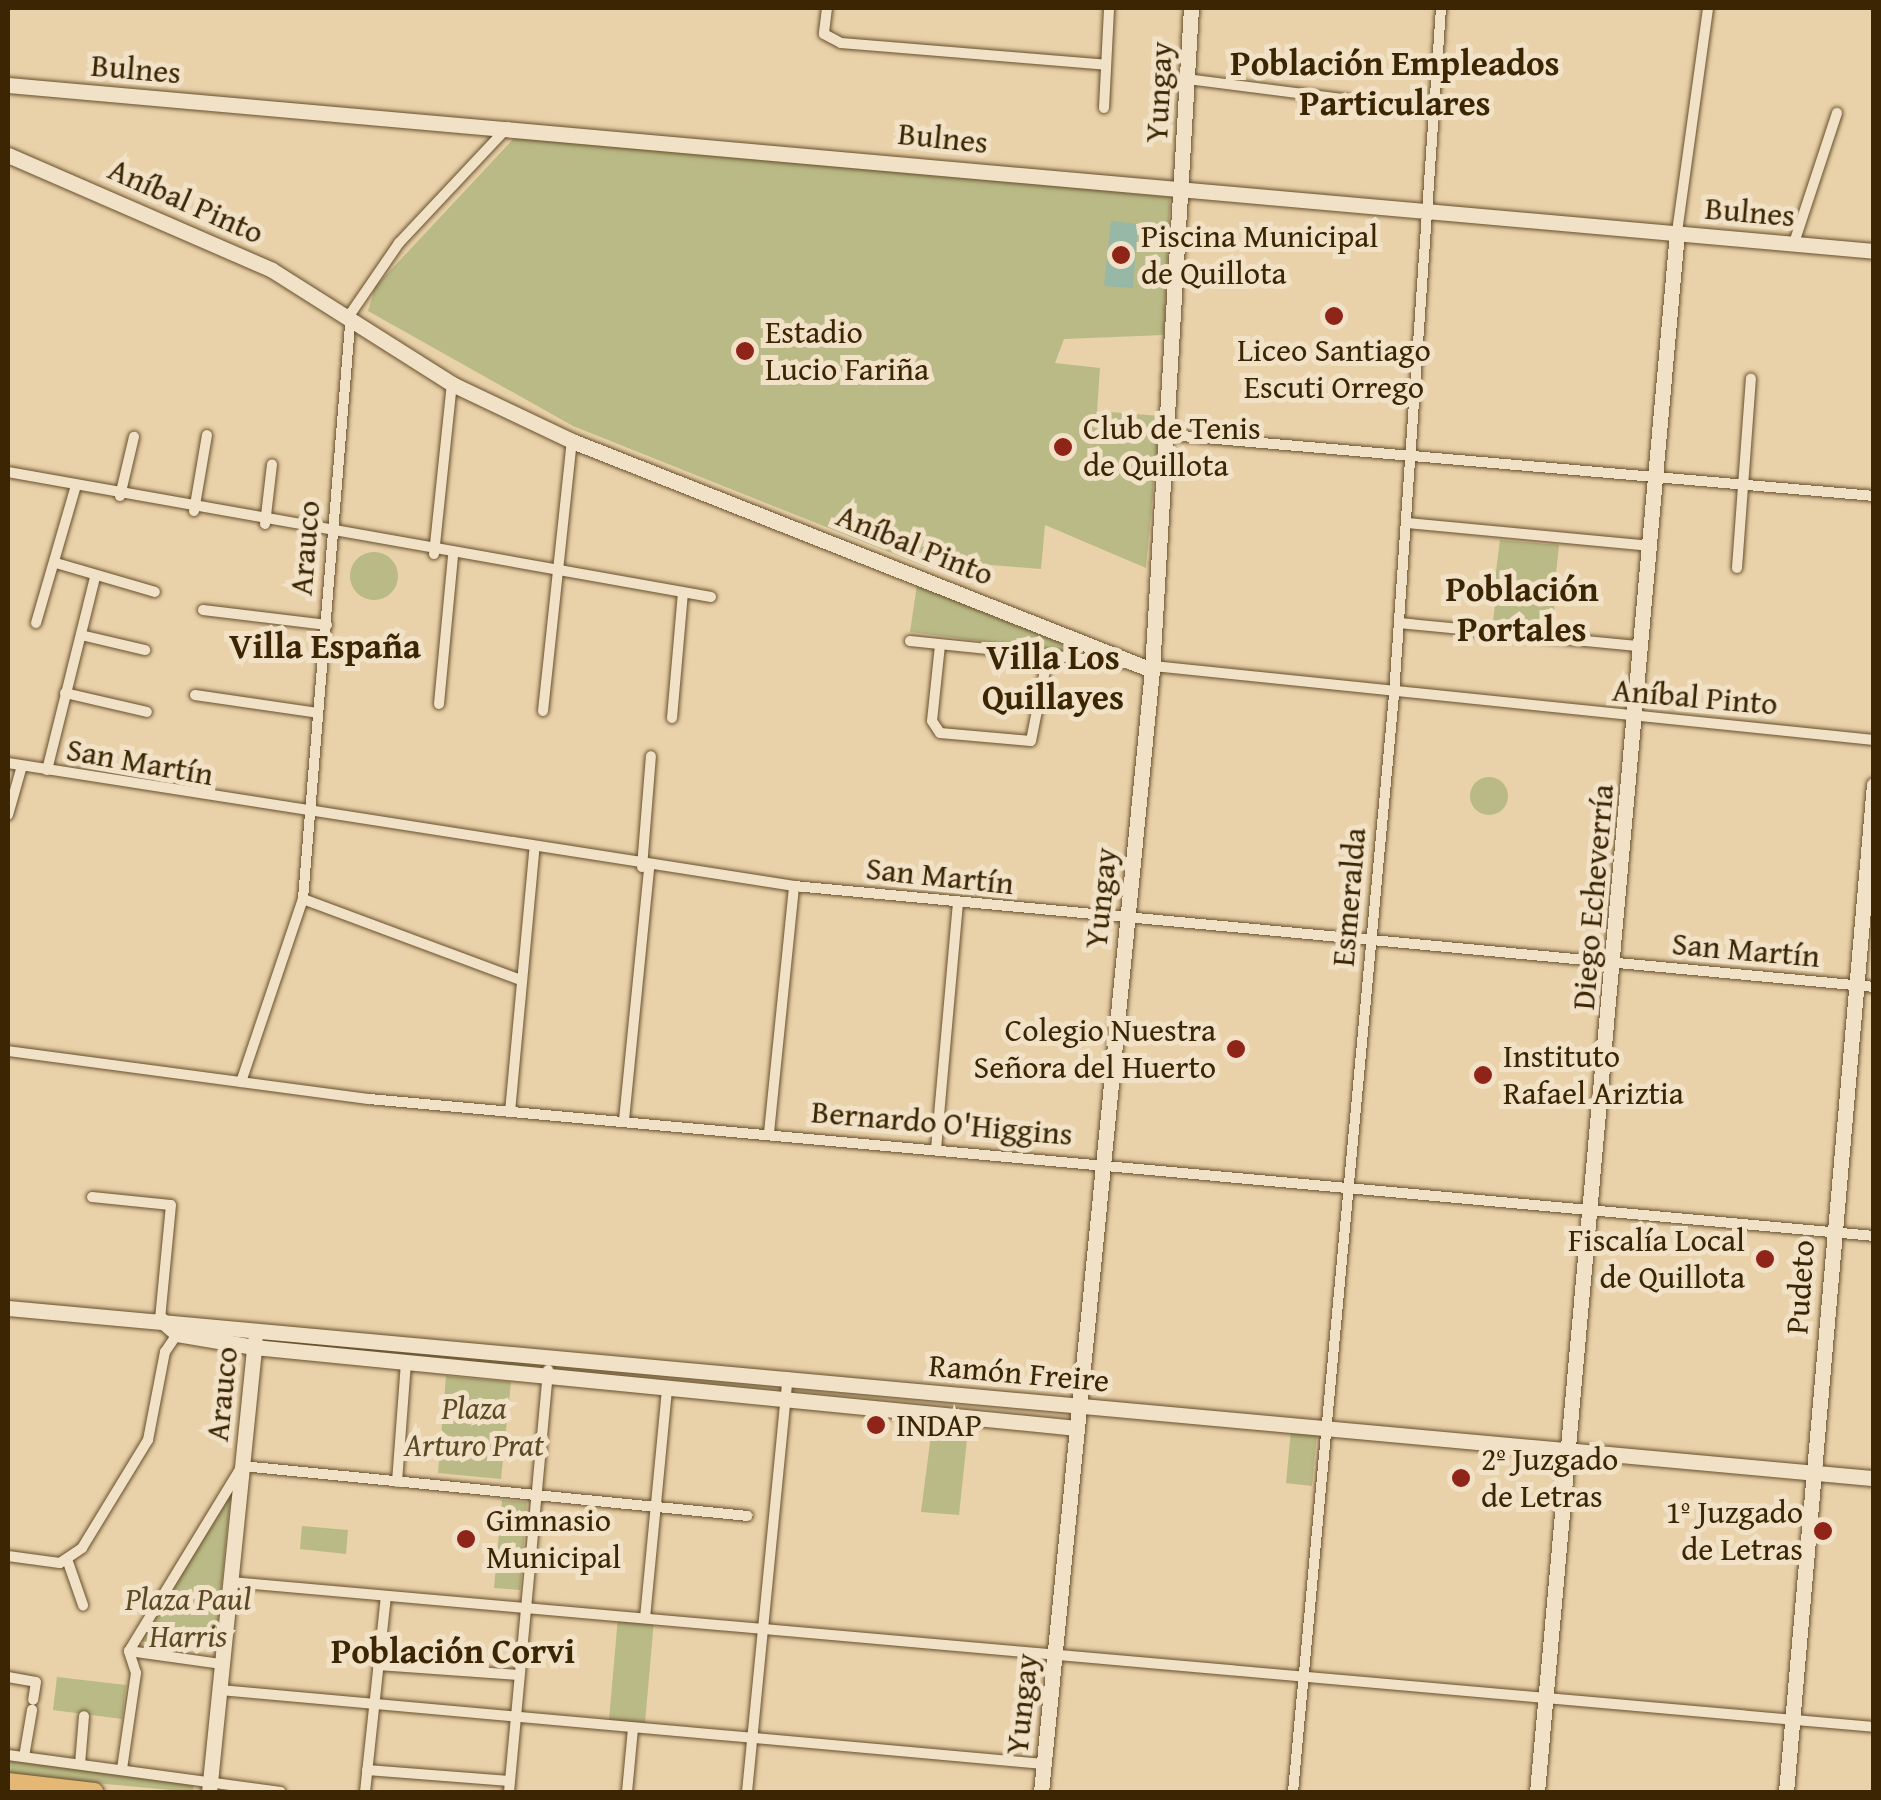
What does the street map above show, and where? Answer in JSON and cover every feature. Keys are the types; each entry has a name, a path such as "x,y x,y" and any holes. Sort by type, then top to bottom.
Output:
{"main road":[{"path":"8,1782 94,1792"}],"street":[{"path":"826,8 824,34 841,43 1106,65"},
{"path":"1104,108 1110,8"},
{"name":"Yungay","path":"1042,1792 1152,670 1170,435 1191,8"},
{"name":"Esmeralda","path":"1293,1792 1394,694 1433,210 1424,171 1439,8"},
{"name":"Diego Echeverría","path":"1538,1792 1616,964 1677,232 1708,8"},
{"path":"1187,79 1429,110"},
{"name":"Bulnes","path":"8,86 509,126 1874,251"},
{"path":"1794,243 1836,112"},
{"path":"351,313 399,243 509,126"},
{"name":"Aníbal Pinto","path":"8,155 351,313 452,384 572,441 1152,670 1636,720 1874,740"},
{"name":"Arauco","path":"241,1082 304,899 351,313"},
{"path":"1736,568 1750,379"},
{"path":"434,554 452,384"},
{"path":"194,511 207,435"},
{"path":"1170,435 1874,496"},
{"path":"120,496 134,436"},
{"path":"544,710 572,441"},
{"path":"265,524 272,464"},
{"path":"8,472 265,524 711,597"},
{"path":"36,623 76,485"},
{"path":"1407,523 1649,546"},
{"path":"439,704 452,557"},
{"path":"56,563 155,592"},
{"path":"47,770 95,576"},
{"path":"672,718 683,593"},
{"path":"203,610 326,625"},
{"path":"1399,623 1640,646"},
{"path":"81,635 145,650"},
{"path":"910,641 1152,670"},
{"path":"940,646 934,729 1032,741 1047,660"},
{"path":"65,693 147,712"},
{"path":"195,696 318,713"},
{"path":"624,1120 651,756"},
{"name":"San Martín","path":"8,763 534,851 794,886 1370,944 1874,987"},
{"path":"8,815 22,766"},
{"name":"Pudeto","path":"1786,1792 1874,785"},
{"path":"510,1112 534,851"},
{"path":"770,1133 794,886"},
{"path":"304,899 521,980"},
{"path":"936,1149 958,903"},
{"name":"Bernardo O'Higgins","path":"8,1051 510,1112 1101,1162 1874,1236"},
{"path":"92,1196 170,1205 160,1319 178,1334"},
{"name":"Ramón Freire","path":"8,1308 200,1321 1874,1478"},
{"path":"68,1562 82,1548 148,1440 178,1334 200,1321"},
{"name":"Arauco","path":"210,1787 256,1327"},
{"name":"Ramón Freire","path":"178,1334 254,1347 667,1391 1077,1428"},
{"path":"368,1770 509,1787 549,1354"},
{"path":"397,1482 406,1362"},
{"path":"747,1792 788,1377"},
{"path":"645,1618 667,1391"},
{"path":"242,1466 748,1516"},
{"name":"Arauco","path":"128,1652 242,1466"},
{"path":"8,1556 68,1562"},
{"path":"68,1562 83,1606"},
{"path":"230,1582 1874,1727"},
{"path":"365,1792 386,1596"},
{"path":"122,1769 136,1674 128,1652 222,1664"},
{"path":"378,1665 518,1675"},
{"path":"8,1678 36,1682 24,1757"},
{"path":"220,1690 1044,1764"},
{"path":"80,1764 84,1716"},
{"path":"627,1792 633,1729"},
{"path":"8,1754 122,1769 210,1787 280,1792"}],"green space":[{"name":"Estadio Lucio Fariña","path":"518,134 1170,197 1164,335 1064,339 1055,363 1100,368 1097,411 1160,416 1146,568 1045,525 1041,569 967,563 966,577 924,566 573,426 368,311 375,287"},
{"path":"1500,540 1559,545 1555,583 1495,579"},
{"path":"374,552 391,559 398,576 391,593 374,600 357,593 350,576 357,559"},
{"path":"917,585 1097,656 910,632"},
{"path":"1497,586 1556,592 1552,629 1493,622"},
{"path":"1489,777 1503,782 1508,796 1503,810 1489,815 1475,810 1470,796 1475,782"},
{"name":"Plaza Arturo Prat","path":"446,1376 511,1382 501,1479 438,1473"},
{"path":"932,1427 968,1430 959,1515 921,1512"},
{"path":"1291,1430 1317,1433 1312,1486 1286,1483"},
{"name":"Plaza Paul Harris","path":"231,1491 215,1650 148,1649 139,1636"},
{"path":"502,1500 527,1502 520,1590 494,1588"},
{"path":"302,1526 348,1530 346,1554 300,1549"},
{"path":"618,1617 654,1620 645,1723 609,1720"},
{"path":"57,1677 126,1685 122,1719 53,1710"},
{"path":"8,1760 194,1782 193,1792 8,1775"}],"shaded area":[{"name":"Piscina Municipal de Quillota","path":"1111,221 1138,224 1133,288 1104,286"}],"place":[{"name":"Piscina Municipal de Quillota","path":"1121,255"},
{"name":"Liceo Santiago Escuti Orrego","path":"1334,316"},
{"name":"Estadio Lucio Fariña","path":"745,351"},
{"name":"Club de Tenis de Quillota","path":"1063,447"},
{"name":"Colegio Nuestra Señora del Huerto","path":"1236,1049"},
{"name":"Instituto Rafael Ariztia","path":"1483,1075"},
{"name":"Fiscalía Local de Quillota","path":"1765,1259"},
{"name":"INDAP","path":"876,1425"},
{"name":"2º Juzgado de Letras","path":"1461,1478"},
{"name":"1º Juzgado de Letras","path":"1823,1531"},
{"name":"Gimnasio Municipal","path":"466,1539"}],"district":[{"name":"Población Empleados Particulares","path":"1395,83"},
{"name":"Población Portales","path":"1522,609"},
{"name":"Villa España","path":"325,646"},
{"name":"Villa Los Quillayes","path":"1053,677"},
{"name":"Población Corvi","path":"453,1651"}]}
